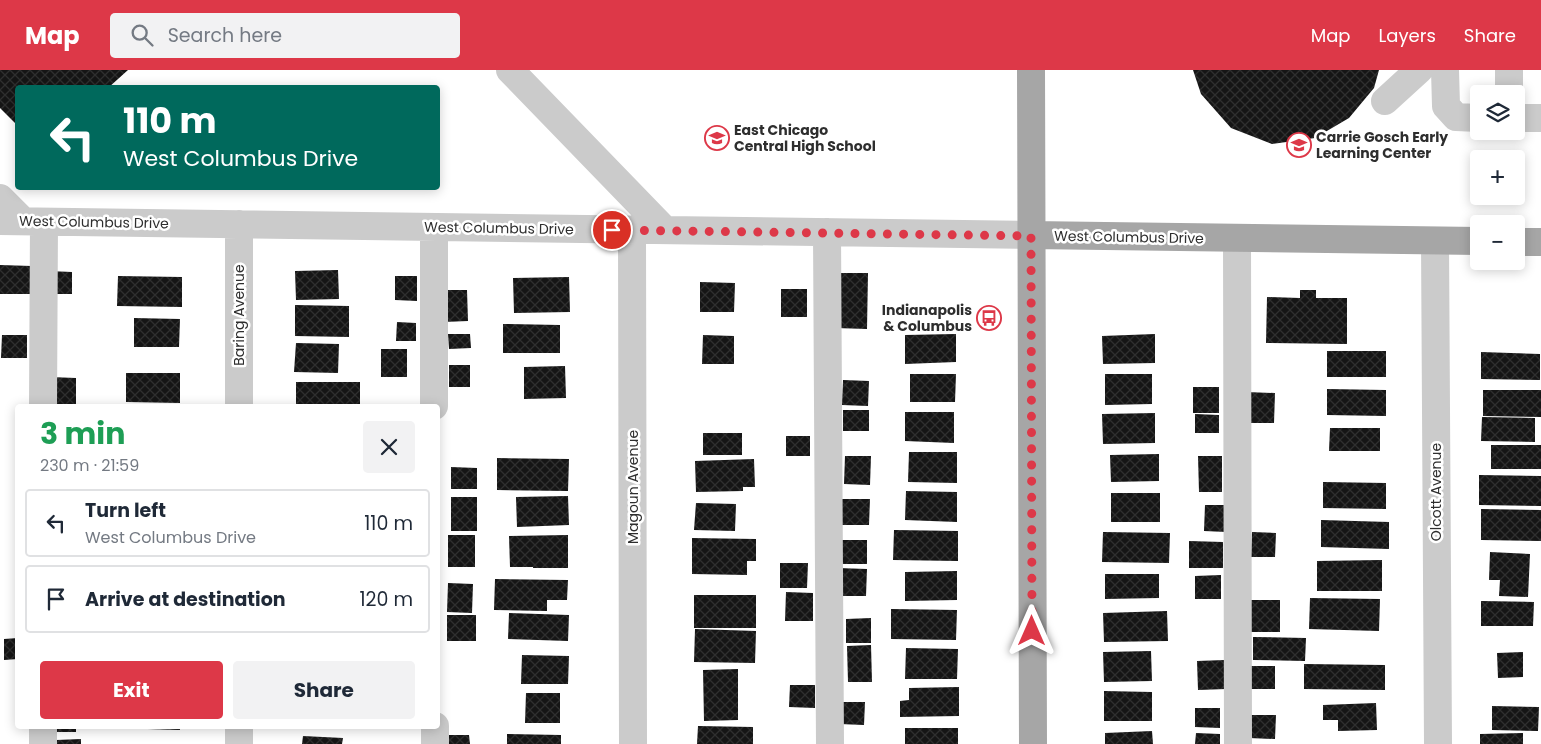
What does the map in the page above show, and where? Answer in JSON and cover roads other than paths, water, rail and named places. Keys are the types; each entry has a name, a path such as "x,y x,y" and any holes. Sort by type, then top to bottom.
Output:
{"main road":[{"path":"1031,70 1033,744"},
{"name":"West Columbus Drive","path":"1031,236 1470,242"},
{"path":"1525,242 1541,242"}],"street":[{"path":"1385,101 1419,70"},
{"path":"1445,70 1446,106 1456,117 1470,118"},
{"path":"1509,70 1509,85"},
{"path":"515,72 665,230"},
{"path":"1525,118 1541,118"},
{"path":"0,198 22,221 43,404"},
{"name":"West Columbus Drive","path":"22,221 1031,236"},
{"name":"Baring Avenue","path":"239,224 239,404"},
{"path":"434,227 434,404"},
{"name":"Magoun Avenue","path":"632,230 634,744"},
{"path":"827,232 830,744"},
{"path":"1237,238 1238,744"},
{"name":"Olcott Avenue","path":"1435,241 1438,744"},
{"path":"43,729 43,744"},
{"path":"239,729 239,744"},
{"path":"435,729 435,744"}],"place":[{"name":"East Chicago Central High School","path":"717,138"},
{"name":"Carrie Gosch Early Learning Center","path":"1299,145"},
{"name":"Indianapolis & Columbus","path":"989,318"}]}
